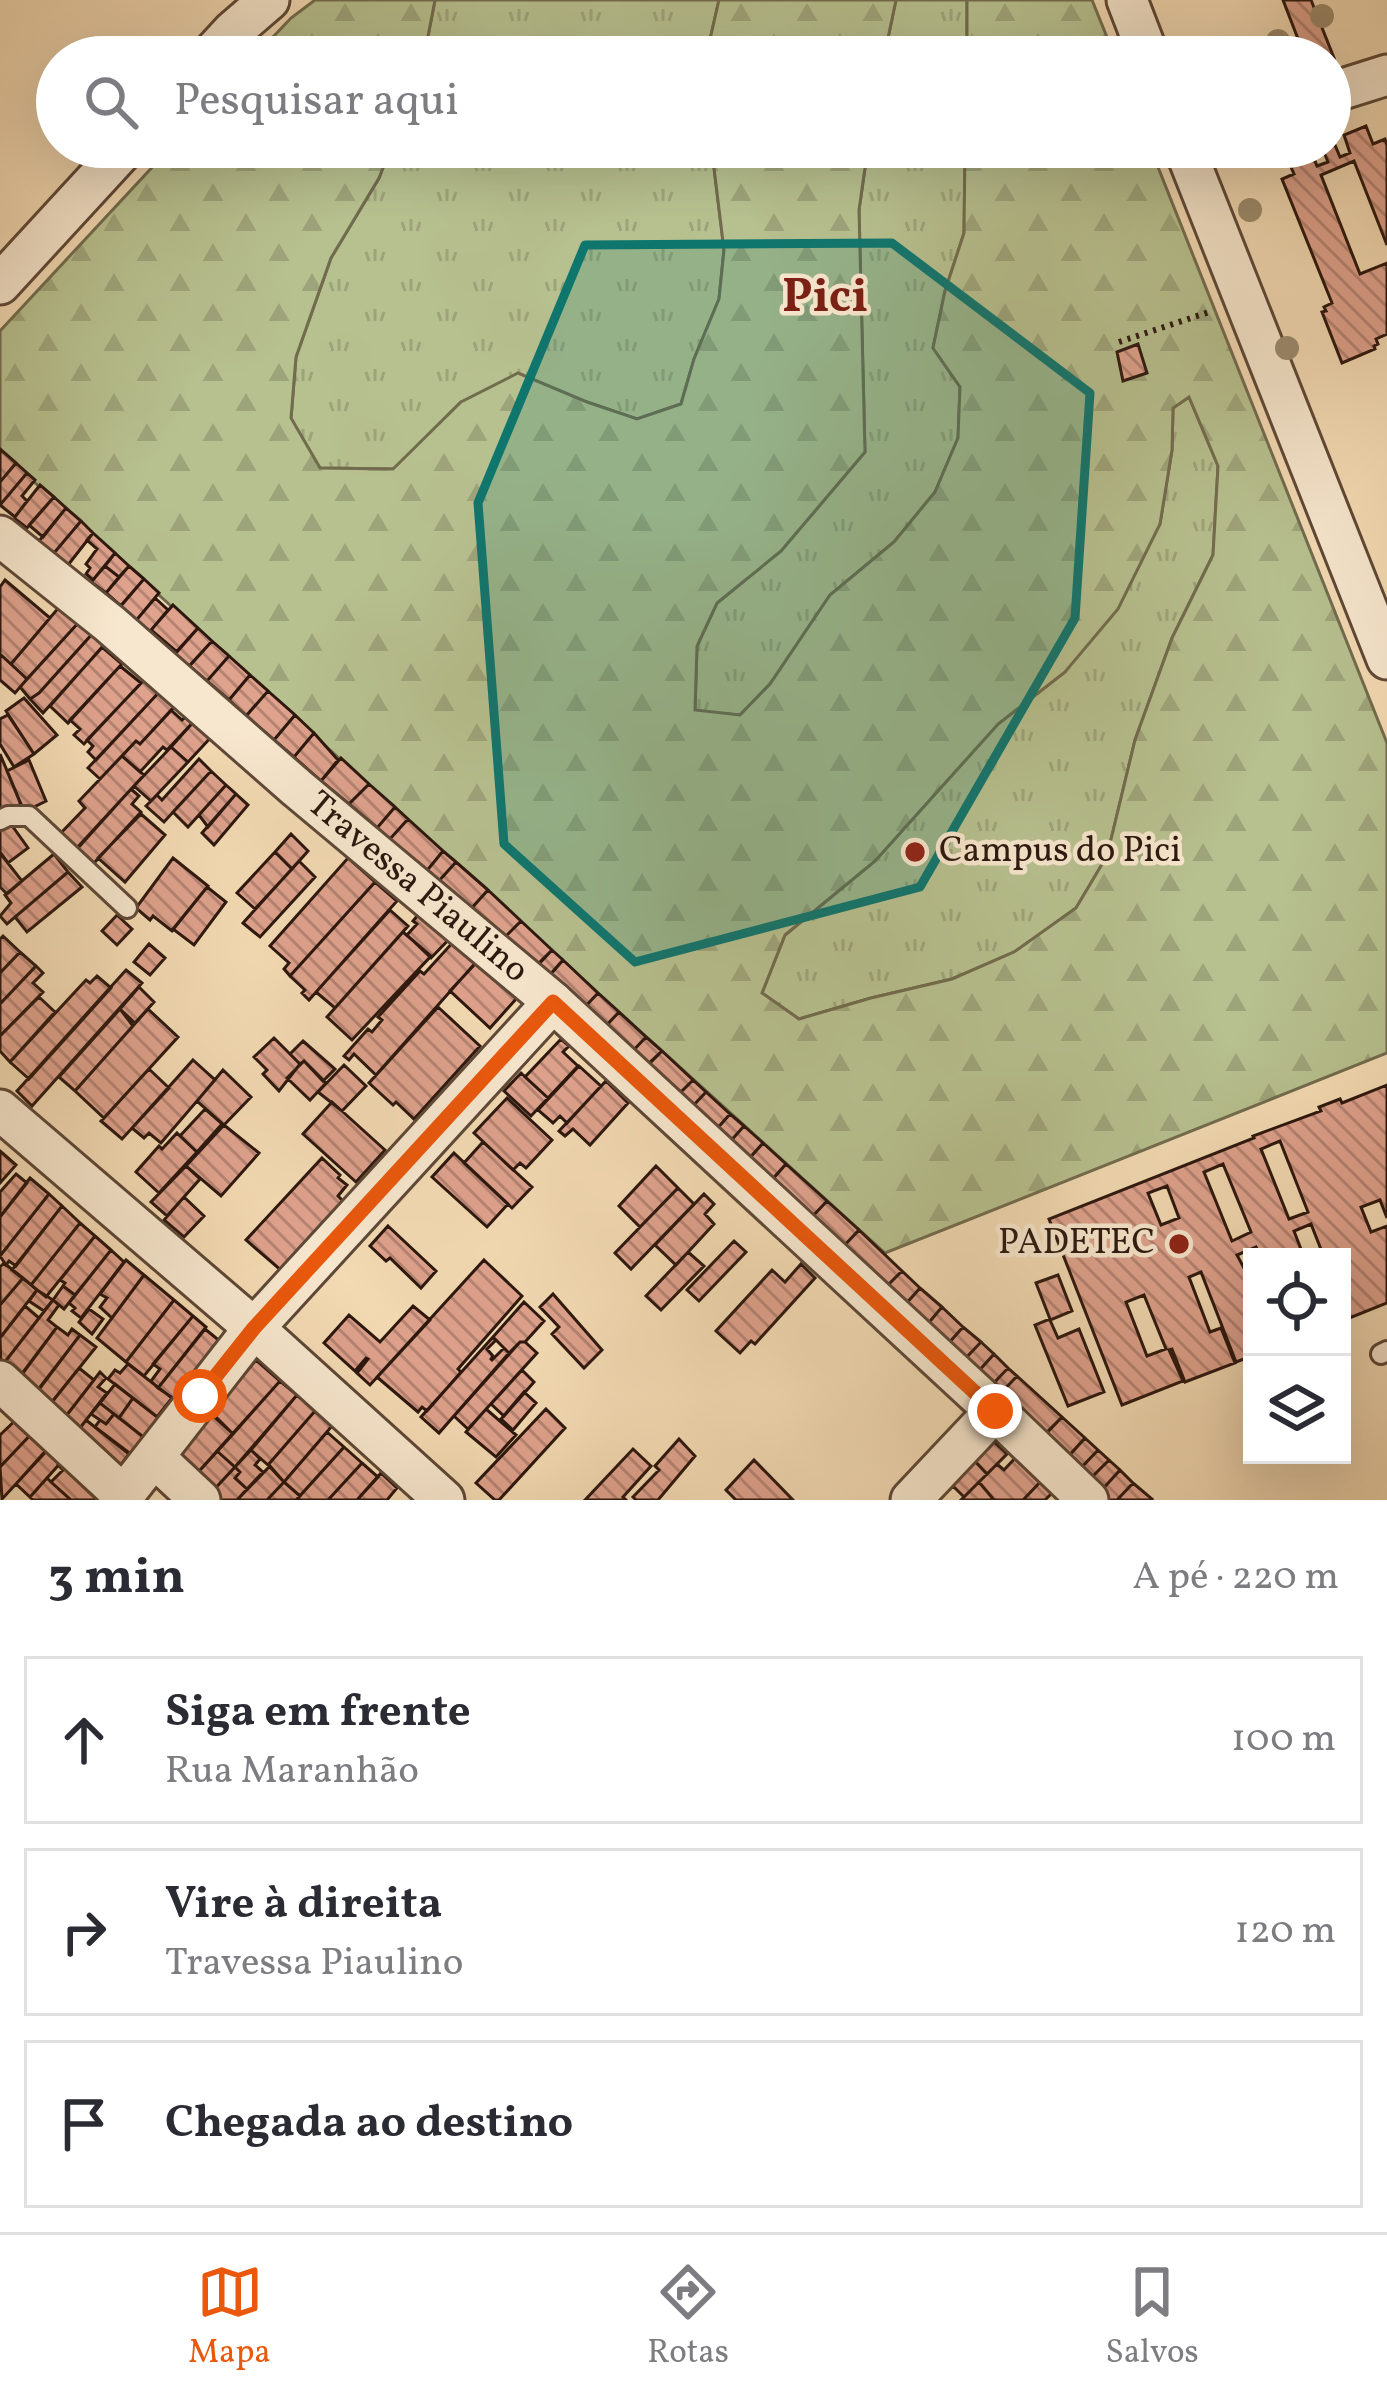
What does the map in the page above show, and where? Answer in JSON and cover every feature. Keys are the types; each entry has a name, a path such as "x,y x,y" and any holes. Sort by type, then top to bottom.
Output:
{"street":[{"path":"228,36 268,0"},
{"path":"1127,0 1141,36"},
{"path":"1351,86 1387,75"},
{"path":"0,284 107,168"},
{"path":"1192,168 1387,659"},
{"name":"Travessa Piaulino","path":"0,536 553,1002 1088,1500"},
{"path":"0,1381 121,1498 254,1328 553,1002"},
{"path":"0,1109 444,1500"},
{"path":"910,1500 995,1411"},
{"path":"154,1456 200,1500"}],"lane":[{"path":"0,820 29,816 127,908"}],"path":[{"path":"1119,342 1243,299"}],"highlighted area":[{"path":"892,243 1090,393 1075,618 920,887 635,962 504,844 478,503 585,245"}],"green space":[{"path":"315,0 435,0 428,36 274,36"},
{"path":"435,0 719,0 711,36 428,36"},
{"path":"719,0 896,0 888,36 711,36"},
{"path":"896,0 967,0 967,36 888,36"},
{"path":"967,0 1092,0 1107,36 967,36"},
{"path":"151,168 383,168 331,258 296,357 291,418 320,468 393,469 461,402 518,373 637,419 681,404 719,299 724,250 714,168 865,168 859,210 865,452 781,551 717,603 697,646 695,710 740,715 770,684 830,595 894,542 935,492 958,438 960,387 933,348 964,233 965,168 1158,168 1387,743 1387,1053 885,1253 0,451 0,331","holes":["1189,397 1218,466 1213,555 1172,638 1135,740 1107,856 1076,908 1014,952 952,979 799,1019 762,993 785,935 875,861 998,724 1065,672 1118,609 1160,524 1172,450 1173,408"]},
{"path":"383,168 714,168 724,249 719,299 681,404 637,419 587,402 461,402 394,469 320,468 291,419 296,357 331,258"},
{"path":"865,168 965,168 964,233 933,348 960,387 958,438 935,492 894,542 830,595 770,684 740,715 695,711 697,646 717,603 781,551 865,452 859,210"},
{"path":"1189,397 1218,466 1213,555 1172,638 1135,740 1107,856 1076,908 1014,953 952,979 799,1019 762,993 785,935 875,861 998,724 1065,672 1160,524 1172,450 1173,408"}],"building":[{"path":"1283,0 1311,0 1325,36 1297,36"},
{"path":"1366,126 1373,144 1385,139 1387,145 1387,245 1351,162 1351,132"},
{"path":"1291,168 1338,168 1321,175 1360,274 1387,263 1387,334 1376,339 1375,349 1342,363 1322,312 1332,303 1282,179 1294,174"},
{"path":"1138,344 1147,373 1123,381 1117,352"},
{"path":"0,449 16,463 0,482"},
{"path":"16,463 27,473 0,505 0,482"},
{"path":"27,473 35,480 22,496 27,501 15,517 0,505"},
{"path":"40,485 54,497 27,528 14,518"},
{"path":"54,497 66,508 43,537 29,525"},
{"path":"66,508 81,521 54,553 39,541"},
{"path":"81,521 93,533 68,565 54,553"},
{"path":"93,533 115,553 93,580 86,574 90,568 86,564 97,549 87,540"},
{"path":"115,553 129,566 119,577 105,566"},
{"path":"105,566 119,577 106,593 91,582"},
{"path":"129,566 144,579 121,606 106,593"},
{"path":"144,579 159,593 134,623 117,610"},
{"path":"5,580 50,618 11,664 0,654 0,587"},
{"path":"155,598 168,610 147,635 134,623"},
{"path":"173,605 198,628 177,652 151,630"},
{"path":"60,606 79,622 27,679 11,664"},
{"path":"79,622 94,632 30,699 20,687"},
{"path":"198,628 212,641 184,672 170,659"},
{"path":"94,632 106,643 43,713 30,699"},
{"path":"212,641 229,656 207,681 189,666"},
{"path":"102,647 122,664 68,723 50,706"},
{"path":"0,654 27,679 15,693 0,680"},
{"path":"229,656 250,675 229,700 207,681"},
{"path":"120,666 141,683 84,744 74,735 80,729 70,720"},
{"path":"250,675 268,691 246,716 229,700"},
{"path":"147,677 162,689 96,760 88,752 93,746 87,740"},
{"path":"162,689 178,703 100,779 88,768"},
{"path":"268,691 295,715 274,740 246,716"},
{"path":"24,698 57,735 34,754 6,711"},
{"path":"171,710 182,720 190,713 197,718 140,772 122,756"},
{"path":"8,715 34,754 14,767 0,744 0,719"},
{"path":"295,715 314,733 294,757 274,740"},
{"path":"197,718 215,733 188,762 171,747"},
{"path":"314,733 338,760 321,781 294,757"},
{"path":"171,747 188,762 151,801 134,786"},
{"path":"0,754 21,804 0,814"},
{"path":"122,756 144,775 74,851 59,835 85,808 79,801"},
{"path":"341,758 369,784 349,804 321,781"},
{"path":"199,759 211,771 164,822 146,806 157,795 162,800"},
{"path":"29,760 46,801 24,812 7,771"},
{"path":"211,771 226,785 188,827 173,812"},
{"path":"369,784 395,807 377,828 349,804"},
{"path":"226,785 236,794 208,827 199,815"},
{"path":"131,789 139,796 132,804 141,812 94,863 78,848"},
{"path":"236,794 248,805 214,845 202,833"},
{"path":"395,807 408,819 390,839 377,828"},
{"path":"141,814 165,835 125,882 98,858"},
{"path":"408,819 443,851 425,873 388,841"},
{"path":"8,820 28,848 8,863 0,852 0,826"},
{"path":"291,834 308,851 292,869 275,852"},
{"path":"443,851 456,862 437,883 425,873"},
{"path":"275,852 292,869 255,909 237,893"},
{"path":"0,853 22,881 7,894 0,887"},
{"path":"54,854 68,872 7,924 0,916 11,903 5,895"},
{"path":"173,858 208,886 172,931 136,908"},
{"path":"348,858 375,882 290,976 284,969 289,963 270,946"},
{"path":"299,861 315,877 260,937 243,923"},
{"path":"456,862 488,890 470,910 438,882"},
{"path":"68,872 82,887 27,932 15,917"},
{"path":"375,882 397,901 309,1000 290,976"},
{"path":"207,887 226,902 194,945 173,929"},
{"path":"488,890 521,921 503,939 470,910"},
{"path":"423,909 453,935 431,958 407,935"},
{"path":"390,910 408,926 335,1008 316,992"},
{"path":"117,915 132,929 117,945 102,931"},
{"path":"521,921 552,950 537,966 503,939"},
{"path":"403,932 431,956 352,1040 327,1017"},
{"path":"3,936 20,952 0,973 0,939"},
{"path":"455,940 478,960 376,1075 354,1054 349,1060 344,1056 368,1029 372,1032 382,1020 378,1017 420,971 424,974"},
{"path":"149,944 165,958 150,975 134,962"},
{"path":"552,950 563,960 550,975 538,964"},
{"path":"20,952 36,966 0,1004 0,973"},
{"path":"563,960 598,993 583,1009 548,977"},
{"path":"476,963 517,998 490,1028 450,991"},
{"path":"36,966 43,973 33,983 43,992 0,1036 0,1004"},
{"path":"126,970 142,983 32,1106 17,1091"},
{"path":"97,976 111,988 29,1079 10,1062 86,980 90,983"},
{"path":"139,987 154,1002 135,1023 120,1009"},
{"path":"598,993 619,1012 603,1029 582,1010"},
{"path":"39,997 55,1012 10,1062 0,1051 0,1036"},
{"path":"438,1007 480,1046 414,1119 369,1083"},
{"path":"120,1009 133,1026 75,1091 59,1077"},
{"path":"148,1009 178,1037 104,1118 75,1091"},
{"path":"619,1012 646,1037 630,1054 603,1029"},
{"path":"646,1037 662,1051 645,1068 630,1054"},
{"path":"274,1038 300,1064 279,1091 254,1057"},
{"path":"561,1039 569,1046 563,1052 578,1066 548,1098 525,1077"},
{"path":"303,1041 335,1069 323,1081 290,1054"},
{"path":"662,1051 693,1080 678,1095 647,1065"},
{"path":"193,1060 215,1080 161,1143 149,1133 144,1138 132,1128"},
{"path":"304,1061 326,1083 310,1100 287,1078"},
{"path":"344,1065 366,1086 342,1111 318,1092"},
{"path":"579,1066 601,1086 567,1123 560,1116 553,1123 538,1110"},
{"path":"149,1069 169,1088 122,1139 101,1121"},
{"path":"223,1070 251,1097 224,1125 197,1101"},
{"path":"521,1073 548,1098 531,1116 504,1091"},
{"path":"693,1080 706,1092 690,1109 676,1097"},
{"path":"606,1081 628,1103 590,1145 573,1129 565,1136 559,1131"},
{"name":"PADETEC","path":"1387,1085 1387,1218 1380,1200 1361,1207 1371,1232 1387,1226 1387,1303 1351,1317 1351,1248 1320,1248 1311,1224 1294,1231 1301,1248 1243,1248 1237,1255 1243,1266 1243,1359 1236,1362 1201,1272 1189,1277 1210,1332 1221,1328 1235,1363 1185,1382 1169,1350 1183,1381 1122,1405 1049,1219 1321,1111 1319,1107 1340,1099 1342,1103","holes":["1280,1141 1308,1212 1289,1219 1261,1149","1223,1164 1251,1232 1232,1241 1204,1172","1167,1186 1179,1218 1161,1225 1148,1193","1144,1295 1166,1349 1147,1356 1126,1302"]},
{"path":"706,1092 730,1114 714,1132 690,1109"},
{"path":"507,1098 552,1140 526,1168 520,1163 513,1170 474,1133"},
{"path":"332,1102 385,1150 356,1182 303,1134"},
{"path":"205,1109 222,1124 197,1152 180,1136"},
{"path":"730,1114 744,1126 728,1144 714,1132"},
{"path":"224,1125 259,1153 221,1196 186,1166"},
{"path":"744,1126 763,1143 747,1161 728,1144"},
{"path":"177,1133 197,1152 159,1193 136,1172"},
{"path":"483,1142 532,1187 512,1208 464,1163"},
{"path":"763,1143 786,1164 770,1182 747,1161"},
{"path":"0,1151 16,1165 0,1183"},
{"path":"454,1153 508,1204 487,1227 432,1177"},
{"path":"322,1158 347,1185 338,1196 343,1201 283,1272 246,1240"},
{"path":"786,1164 827,1201 810,1219 770,1182"},
{"path":"186,1166 200,1179 167,1216 151,1202"},
{"path":"656,1166 678,1188 640,1227 619,1206"},
{"path":"16,1174 27,1183 0,1217 0,1192"},
{"path":"30,1178 49,1194 0,1256 0,1217"},
{"path":"678,1188 694,1204 631,1269 615,1253"},
{"path":"49,1194 62,1206 16,1266 9,1261 6,1265 0,1256"},
{"path":"704,1194 714,1204 705,1214 714,1224 676,1265 655,1245"},
{"path":"184,1197 204,1216 184,1237 164,1220"},
{"path":"827,1201 859,1230 842,1248 810,1219"},
{"path":"62,1206 80,1223 31,1285 12,1270"},
{"path":"80,1223 95,1236 46,1297 31,1285"},
{"path":"388,1226 436,1271 421,1288 370,1246"},
{"path":"859,1230 902,1271 885,1288 842,1248"},
{"path":"95,1236 111,1250 75,1295 60,1280"},
{"path":"734,1241 746,1252 699,1301 687,1290"},
{"path":"111,1250 124,1262 81,1318 69,1303"},
{"path":"688,1252 704,1266 661,1310 646,1296"},
{"path":"126,1260 144,1275 112,1318 100,1307 107,1298 100,1294"},
{"path":"484,1260 522,1296 427,1411 422,1407 418,1412 377,1377"},
{"path":"4,1263 23,1278 0,1305 0,1267"},
{"path":"801,1264 815,1278 755,1344 751,1341 740,1353 716,1331 772,1270 785,1282"},
{"path":"902,1271 920,1288 904,1306 885,1288"},
{"path":"144,1275 174,1300 126,1362 97,1338"},
{"path":"1058,1275 1072,1311 1050,1320 1058,1338 1079,1329 1104,1392 1068,1406 1035,1325 1050,1319 1036,1283"},
{"path":"23,1278 37,1290 0,1338 0,1305"},
{"path":"63,1286 75,1295 64,1309 53,1300"},
{"path":"920,1288 942,1307 926,1326 904,1306"},
{"path":"37,1290 53,1300 44,1311 29,1301"},
{"path":"553,1294 602,1350 584,1368 552,1334 559,1327 540,1307"},
{"path":"53,1300 59,1305 48,1320 57,1327 15,1383 1,1367"},
{"path":"174,1300 193,1316 144,1376 126,1362"},
{"path":"524,1302 544,1321 509,1353 493,1337"},
{"path":"25,1306 39,1318 1,1367 0,1338"},
{"path":"413,1306 430,1320 370,1385 357,1373 368,1359 355,1371 324,1343 349,1315 380,1342"},
{"path":"942,1307 963,1327 947,1345 926,1326"},
{"path":"89,1309 103,1319 92,1334 79,1322"},
{"path":"193,1316 206,1327 158,1388 151,1381 160,1369 153,1364"},
{"path":"57,1327 68,1335 72,1329 80,1335 34,1396 17,1381"},
{"path":"963,1327 981,1342 963,1361 947,1345"},
{"path":"205,1329 221,1342 177,1401 158,1388"},
{"path":"80,1335 96,1347 44,1412 30,1400"},
{"path":"493,1337 496,1340 487,1349 492,1360 504,1348 509,1353 439,1433 421,1417"},
{"path":"520,1342 537,1353 468,1429 454,1416"},
{"path":"981,1342 994,1354 977,1373 963,1361"},
{"path":"994,1354 1008,1368 991,1386 977,1373"},
{"path":"256,1360 280,1381 233,1434 212,1413"},
{"path":"128,1364 172,1398 157,1417 108,1379"},
{"path":"79,1368 94,1380 67,1415 51,1403"},
{"path":"1008,1368 1017,1376 1001,1393 992,1385"},
{"path":"522,1370 534,1382 504,1416 491,1404"},
{"path":"100,1372 106,1378 98,1387 107,1393 73,1437 59,1425"},
{"path":"1017,1376 1062,1417 1045,1434 1001,1393"},
{"path":"280,1381 297,1395 235,1467 217,1451"},
{"path":"115,1384 133,1398 119,1418 100,1403"},
{"path":"524,1392 536,1403 513,1430 501,1419"},
{"path":"297,1395 315,1411 268,1465 251,1450"},
{"path":"133,1398 161,1420 146,1439 119,1418"},
{"path":"100,1403 114,1414 106,1424 91,1414"},
{"path":"486,1409 516,1435 496,1457 466,1432"},
{"path":"546,1409 565,1428 495,1500 476,1483"},
{"path":"315,1411 332,1426 284,1482 268,1465"},
{"path":"114,1414 146,1439 132,1455 95,1427 100,1420 106,1424"},
{"path":"211,1414 233,1434 191,1480 172,1462"},
{"path":"20,1416 35,1430 0,1467 0,1435"},
{"path":"1062,1417 1085,1438 1066,1459 1043,1437"},
{"path":"86,1420 129,1454 120,1466 73,1437"},
{"path":"35,1430 52,1445 2,1499 0,1467"},
{"path":"327,1432 344,1447 300,1496 284,1482"},
{"path":"989,1437 1007,1454 987,1474 970,1456"},
{"path":"1085,1438 1098,1450 1078,1471 1066,1459"},
{"path":"679,1439 695,1456 658,1500 636,1500 633,1497"},
{"path":"49,1447 64,1459 30,1497 16,1484"},
{"path":"344,1447 362,1463 328,1500 296,1500"},
{"path":"633,1449 651,1466 623,1497 626,1500 585,1500"},
{"path":"251,1450 260,1459 255,1465 263,1472 247,1489 235,1478 240,1472 235,1467"},
{"path":"1098,1450 1109,1460 1088,1481 1078,1471"},
{"path":"217,1451 235,1467 209,1495 191,1480"},
{"path":"1019,1454 1044,1478 1023,1500 994,1500 979,1482 997,1464 1004,1470"},
{"path":"67,1456 104,1489 94,1500 71,1500 51,1482 63,1470 58,1465"},
{"path":"970,1456 987,1474 964,1497 953,1486 947,1492 941,1486"},
{"path":"754,1460 793,1500 736,1500 726,1490"},
{"path":"1109,1460 1120,1470 1100,1492 1088,1481"},
{"path":"362,1463 378,1477 357,1500 328,1500"},
{"path":"270,1466 284,1482 267,1500 237,1500"},
{"path":"235,1467 240,1472 235,1478 247,1489 237,1500 214,1500 209,1495"},
{"path":"1120,1470 1133,1483 1117,1500 1108,1500 1100,1492"},
{"path":"381,1473 397,1488 387,1500 357,1500"},
{"path":"47,1478 71,1500 33,1500 30,1497"},
{"path":"1044,1478 1056,1489 1045,1500 1023,1500"},
{"path":"284,1482 300,1496 267,1500"},
{"path":"979,1482 994,1500 961,1500"},
{"path":"1133,1483 1152,1499 1117,1500"}],"place":[{"name":"Campus do Pici","path":"915,852"},
{"name":"PADETEC","path":"1179,1244"}],"district":[{"name":"Pici","path":"825,298"}],"route":[{"path":"200,1396 254,1328 553,1002 995,1411"}]}
